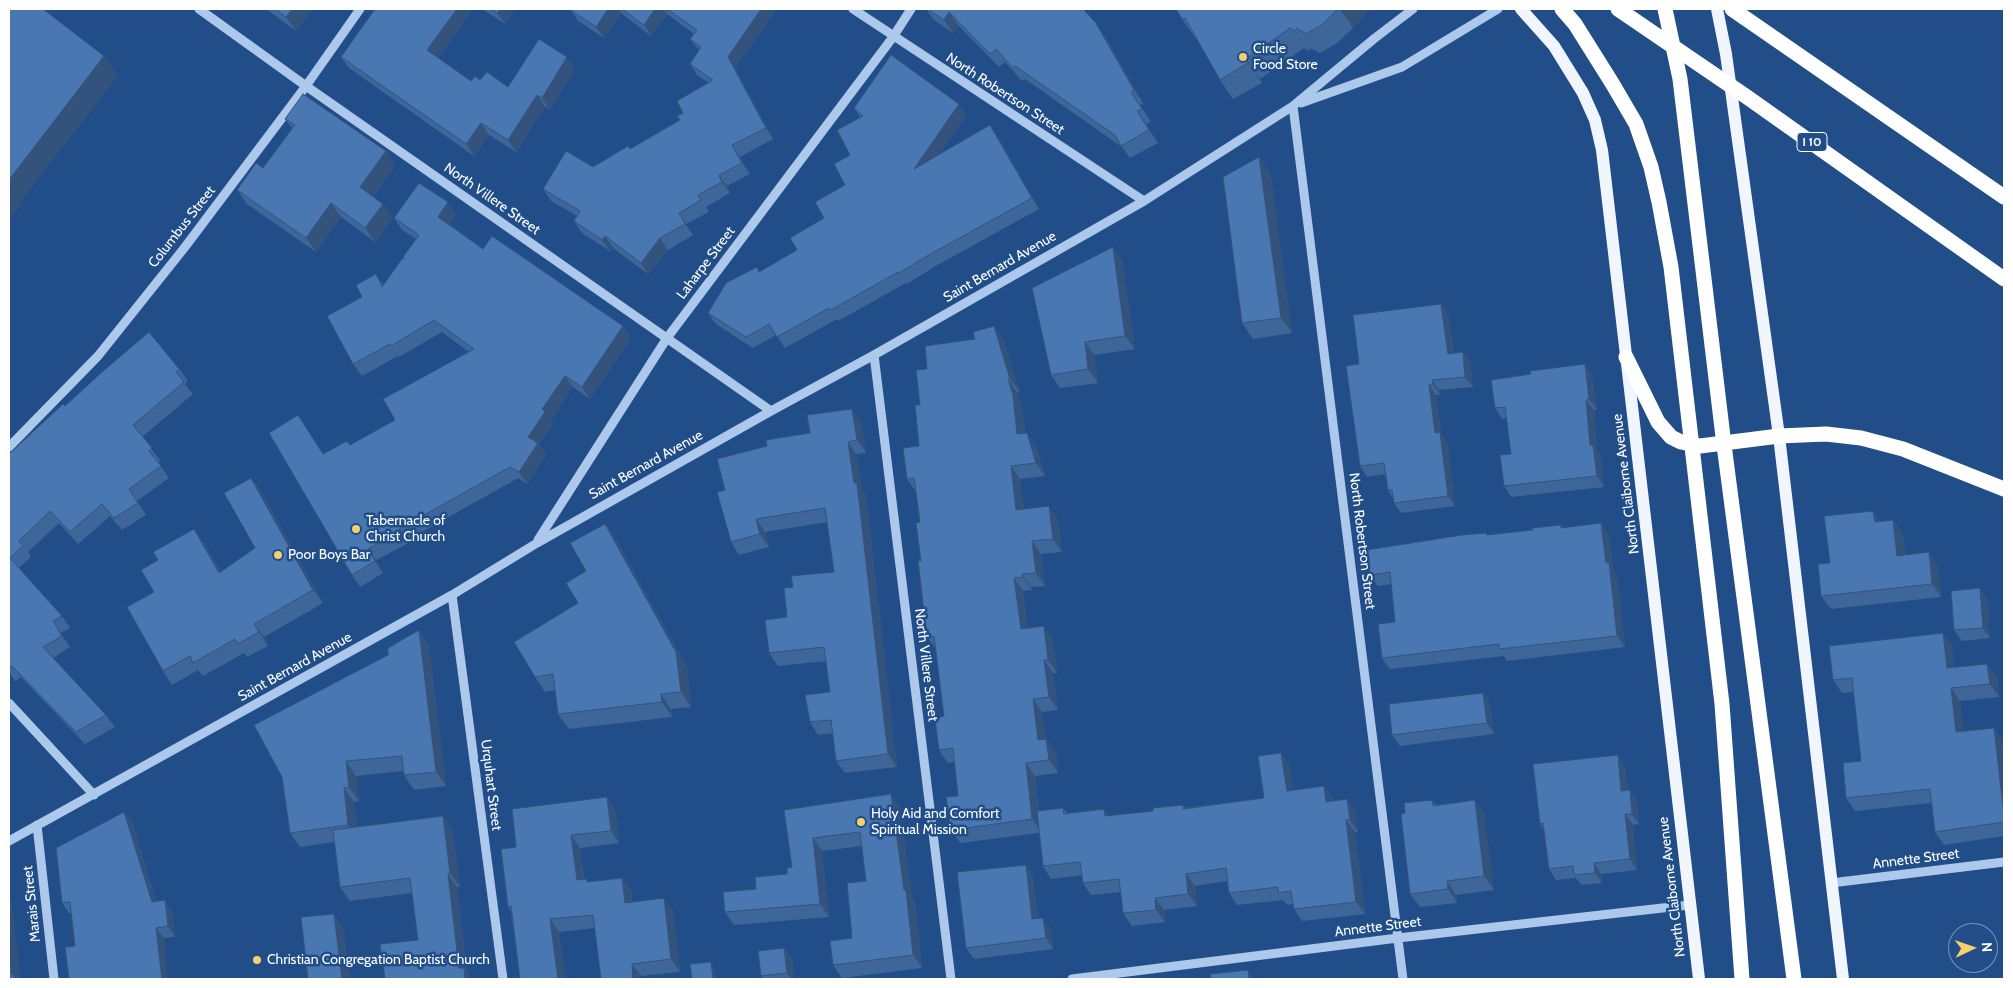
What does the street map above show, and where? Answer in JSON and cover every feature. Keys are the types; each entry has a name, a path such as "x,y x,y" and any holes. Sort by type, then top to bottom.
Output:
{"highway":[{"path":"1562,9 1575,24 1636,124 1651,167 1661,211 1671,266 1722,704 1742,979"},
{"name":"I 10","path":"1618,9 1756,102 2004,279"},
{"path":"1665,9 1680,79 1794,979"},
{"path":"1732,9 2004,196"},
{"path":"1626,357 1658,422 1671,437 1680,442 1700,446 1779,436 1826,434 1861,438 1903,449 2004,489"}],"main road":[{"name":"North Claiborne Avenue","path":"1521,9 1554,46 1584,92 1595,120 1602,150 1699,979"},
{"path":"1717,9 1726,54 1779,436 1843,979"}],"street":[{"name":"North Villere Street","path":"199,9 770,411"},
{"name":"Columbus Street","path":"9,447 98,356 185,247 306,86 360,9"},
{"name":"North Robertson Street","path":"853,9 1144,201"},
{"name":"Laharpe Street","path":"537,543 667,338 893,37 911,9"},
{"name":"Saint Bernard Avenue","path":"9,842 452,595 537,543 770,411 874,355 1144,201 1293,106 1413,9"},
{"name":"Saint Bernard Avenue","path":"1293,106 1402,67 1498,9"},
{"name":"North Robertson Street","path":"1293,106 1403,979"},
{"name":"North Villere Street","path":"874,355 951,979"},
{"name":"Urquhart Street","path":"452,595 502,979"},
{"path":"9,703 94,795"},
{"name":"Marais Street","path":"38,825 54,979"},
{"name":"Annette Street","path":"1831,884 2004,862"},
{"name":"Annette Street","path":"1072,979 1398,938 1689,905"}],"building":[{"path":"9,9 43,9 104,56 9,180"},
{"path":"275,9 292,9 286,17"},
{"path":"375,9 457,9 427,50 471,81 475,76 480,80 487,72 508,87 539,39 567,57 542,98 537,95 508,140 481,123 466,144 341,57"},
{"path":"491,9 500,9 497,13"},
{"path":"572,9 608,9 596,27"},
{"path":"622,9 655,9 644,25"},
{"path":"667,9 761,9 728,57 766,128 732,145 742,163 719,175 722,182 698,195 701,200 679,213 685,224 660,238 641,263 605,236 602,240 574,221 580,211 543,189 566,151 593,167 628,146 630,149 680,120 677,116 683,113 677,101 713,80 690,64 701,47 690,39 697,30"},
{"path":"927,9 1083,9 1096,23 1134,90 1131,92 1142,109 1137,111 1149,130 1121,146 1115,135 1015,66 1013,68 996,49 990,54 949,12 944,20"},
{"name":"Circle Food Store","path":"1176,9 1338,9 1323,24 1306,34 1297,28 1294,31 1290,28 1246,59 1248,63 1220,80 1185,18 1182,19"},
{"path":"891,55 959,104 914,169 990,125 1032,198 899,273 831,310 829,308 777,337 769,324 746,337 708,313 726,283 757,267 759,272 797,250 790,238 824,218 815,202 845,185 834,164 850,155 837,130 863,116 854,108"},
{"path":"303,94 386,151 360,187 383,204 365,228 331,203 306,238 237,190 256,163 263,168 295,125 285,119"},
{"path":"1259,157 1281,318 1242,323 1223,177"},
{"path":"419,183 448,202 438,217 483,249 492,236 623,326 582,387 565,376 542,409 545,412 528,437 538,443 519,472 510,467 399,529 401,531 368,549 375,561 352,575 269,433 298,415 323,454 347,441 350,445 395,420 383,399 474,349 434,320 391,346 390,344 353,364 327,316 362,297 356,285 376,274 382,287 404,258 419,235 394,218"},
{"path":"1113,247 1125,336 1085,342 1088,369 1051,375 1032,288"},
{"path":"1441,304 1448,354 1463,352 1465,377 1432,380 1433,384 1429,385 1435,433 1440,432 1448,496 1394,503 1392,490 1388,490 1384,463 1360,466 1346,366 1359,364 1353,315"},
{"path":"994,326 1010,379 1008,379 1013,395 1017,434 1027,433 1036,463 1011,466 1016,510 1049,506 1053,539 1032,541 1036,573 1022,574 1023,577 1014,578 1021,629 1044,626 1048,660 1044,660 1049,697 1033,699 1038,740 1046,739 1049,760 1026,763 1032,819 951,830 946,797 958,796 953,748 939,750 935,719 944,716 934,636 927,637 918,561 921,561 916,523 920,522 914,478 907,479 903,448 919,446 915,405 920,405 916,370 927,369 925,346 975,339 973,332"},
{"path":"149,332 180,370 176,372 184,382 133,425 152,448 149,451 161,466 129,489 138,503 114,518 102,504 70,532 50,511 19,541 23,546 10,558 62,616 53,621 62,636 43,647 106,715 76,732 12,666 9,668 9,454 63,404 65,406"},
{"path":"1585,364 1589,399 1586,400 1590,445 1593,445 1597,476 1504,486 1500,455 1511,454 1505,407 1495,408 1491,380 1531,374 1530,371"},
{"path":"852,409 857,440 848,442 854,483 857,483 888,754 836,761 831,720 810,722 805,695 830,692 824,647 769,653 765,620 787,617 784,588 793,587 791,576 834,572 825,508 756,519 760,534 731,542 717,492 725,490 717,459 767,446 766,440 810,433 807,415"},
{"path":"251,478 313,590 254,624 259,632 238,644 235,639 193,663 190,656 163,671 127,607 154,592 141,570 158,560 153,552 194,529 219,573 255,548 224,493"},
{"path":"1873,511 1875,522 1893,520 1897,556 1929,552 1932,584 1821,596 1818,564 1830,563 1824,516"},
{"path":"1601,523 1606,563 1609,562 1617,636 1499,649 1499,644 1382,658 1378,624 1395,622 1390,572 1370,575 1367,550 1462,535 1486,533 1487,535 1533,530 1532,528 1561,525 1561,528"},
{"path":"605,524 676,652 681,692 661,694 662,702 558,714 553,674 535,677 514,642 578,603 566,583 586,571 570,543"},
{"path":"1980,588 1983,628 1954,630 1951,591"},
{"path":"419,630 436,772 404,775 402,756 346,761 349,787 344,788 348,825 290,833 282,777 254,725 388,655 388,648"},
{"path":"1943,633 1947,668 1987,664 1990,684 1951,688 1956,732 1994,728 2004,822 1935,832 1930,789 1846,798 1843,763 1861,761 1852,678 1833,680 1829,646"},
{"path":"1483,693 1487,723 1392,735 1389,704"},
{"path":"1281,753 1287,791 1324,786 1326,802 1347,799 1350,820 1346,820 1356,902 1294,909 1291,891 1278,893 1278,887 1229,893 1226,868 1186,874 1188,894 1155,898 1156,910 1123,913 1119,879 1083,883 1080,862 1043,866 1037,811 1063,808 1064,814 1104,809 1105,816 1153,811 1153,808 1183,805 1183,809 1264,798 1258,756"},
{"path":"1618,755 1621,791 1630,790 1632,814 1625,814 1630,859 1594,863 1595,873 1574,875 1573,866 1549,869 1543,823 1540,824 1533,764"},
{"path":"891,794 904,890 906,890 913,955 833,965 830,941 852,938 847,883 866,881 860,832 813,838 820,904 725,912 723,892 756,889 755,877 787,874 787,868 792,867 784,810"},
{"path":"607,797 611,831 571,835 577,880 587,879 587,882 622,878 625,903 664,898 671,959 632,964 633,979 601,979 593,915 550,919 558,979 520,979 511,906 508,907 501,849 516,847 512,809"},
{"path":"1432,800 1433,806 1475,800 1484,876 1447,881 1448,889 1410,894 1401,814 1405,813 1404,803"},
{"path":"124,812 152,902 165,900 168,926 156,928 162,979 69,979 65,947 75,946 70,902 62,903 56,848"},
{"path":"443,816 459,968 464,968 465,979 385,979 380,944 418,940 410,878 340,887 333,830"},
{"path":"1026,865 1032,919 1043,918 1046,938 966,948 957,872"},
{"path":"334,914 342,979 308,979 301,917"},
{"path":"784,948 787,973 761,976 758,951"},
{"path":"9,951 11,973 9,973"},
{"path":"711,962 713,979 692,979 690,964"},
{"path":"1248,970 1249,979 1211,979 1210,974"}],"place":[{"name":"Circle Food Store","path":"1243,57"},
{"name":"Tabernacle of Christ Church","path":"356,529"},
{"name":"Poor Boys Bar","path":"278,555"},
{"name":"Holy Aid and Comfort Spiritual Mission","path":"861,822"},
{"name":"Christian Congregation Baptist Church","path":"257,960"}]}
